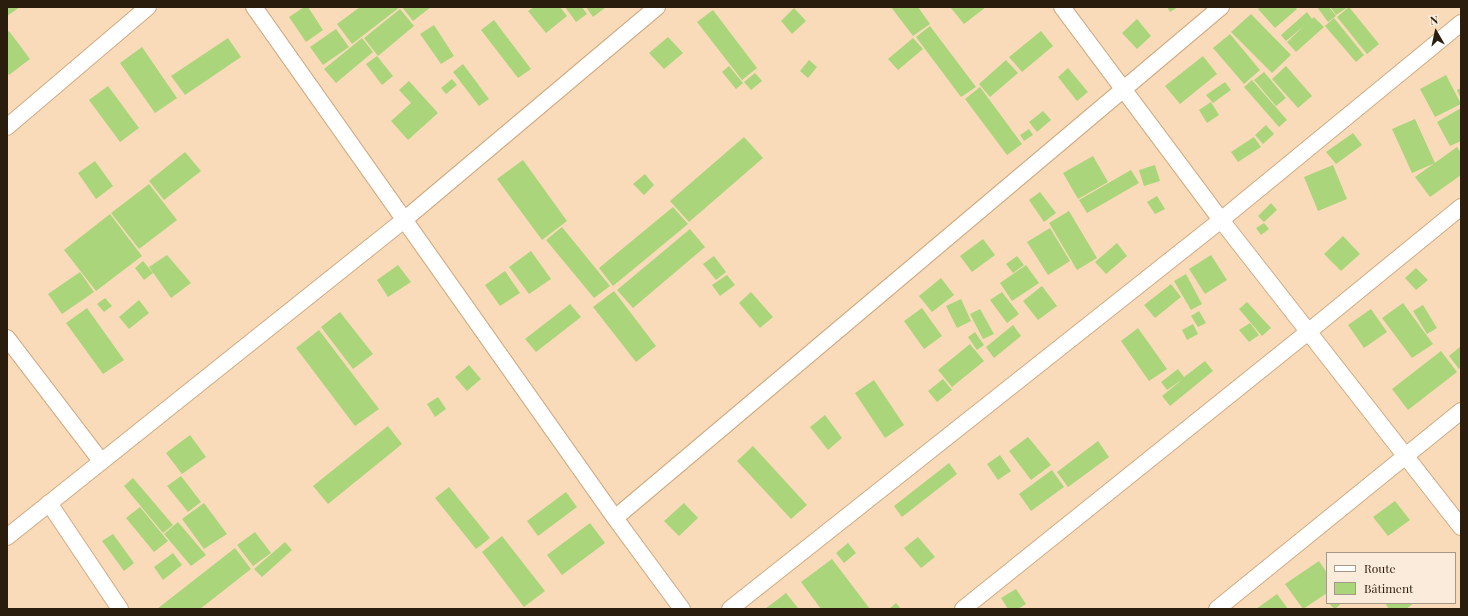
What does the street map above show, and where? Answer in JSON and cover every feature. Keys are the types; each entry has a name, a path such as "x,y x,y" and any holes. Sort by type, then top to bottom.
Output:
{"street":[{"path":"7,127 148,7"},
{"path":"254,7 615,518 682,609"},
{"path":"7,537 404,220 657,7"},
{"path":"1062,7 1221,220 1461,527"},
{"path":"615,518 1221,7"},
{"path":"730,609 1221,220 1461,23"},
{"path":"963,609 1461,207"},
{"path":"7,338 101,461"},
{"path":"1217,609 1461,411"},
{"path":"50,503 120,609"}],"building":[{"path":"7,7 20,7 7,16"},
{"path":"304,7 308,7 323,30 306,42 289,17"},
{"path":"360,7 400,7 352,44 337,24"},
{"path":"402,7 431,7 413,21"},
{"path":"534,7 560,7 567,16 546,33 528,11"},
{"path":"565,7 582,7 587,14 576,22"},
{"path":"586,7 606,7 593,17"},
{"path":"891,7 918,7 930,24 913,36"},
{"path":"986,7 964,24 951,8"},
{"path":"1167,7 1178,7 1170,12"},
{"path":"1260,7 1295,7 1297,9 1275,28 1258,9"},
{"path":"1317,7 1329,7 1336,16 1328,22"},
{"path":"1330,7 1348,7 1336,15"},
{"path":"1349,7 1379,44 1367,54 1337,17"},
{"path":"794,8 806,21 792,34 781,21"},
{"path":"400,9 414,26 378,56 364,38"},
{"path":"713,10 757,68 742,80 697,22"},
{"path":"1307,12 1312,19 1314,17 1324,27 1296,52 1287,42 1305,25 1286,41 1281,35"},
{"path":"1251,14 1291,55 1272,73 1231,32"},
{"path":"1334,18 1364,55 1356,62 1325,26"},
{"path":"1137,19 1151,36 1137,49 1122,33"},
{"path":"494,20 531,69 518,78 481,30"},
{"path":"434,25 454,56 441,64 420,34"},
{"path":"930,26 976,87 961,97 916,37"},
{"path":"336,29 349,47 323,65 310,47"},
{"path":"9,31 30,59 9,75 7,72 7,33"},
{"path":"1041,31 1053,46 1022,72 1009,57"},
{"path":"1230,34 1260,70 1244,84 1213,48"},
{"path":"668,37 683,53 664,69 649,53"},
{"path":"228,38 241,57 185,95 171,76"},
{"path":"362,38 373,52 336,83 324,69"},
{"path":"913,38 923,49 898,70 888,59"},
{"path":"142,47 177,98 155,113 120,63"},
{"path":"377,56 393,76 382,85 366,64"},
{"path":"1203,56 1217,74 1180,104 1165,86"},
{"path":"809,60 817,67 808,78 800,71"},
{"path":"1006,60 1018,73 990,97 979,84"},
{"path":"463,64 489,99 479,106 453,72"},
{"path":"729,66 743,83 736,89 722,72"},
{"path":"1286,66 1312,96 1298,108 1272,79"},
{"path":"1068,68 1088,92 1077,101 1058,77"},
{"path":"1264,72 1286,98 1276,106 1254,80"},
{"path":"755,73 762,81 751,90 744,82"},
{"path":"1446,75 1461,104 1435,117 1420,89"},
{"path":"452,79 457,85 446,94 441,88"},
{"path":"1252,80 1287,120 1279,127 1244,87"},
{"path":"409,81 438,113 408,140 391,121 411,103 399,90"},
{"path":"1225,82 1231,90 1213,103 1206,95"},
{"path":"108,86 139,128 120,142 89,100"},
{"path":"980,87 1022,144 1007,155 965,99"},
{"path":"1461,88 1461,99 1457,90"},
{"path":"1211,102 1219,115 1207,123 1199,110"},
{"path":"1461,108 1461,141 1450,146 1437,122"},
{"path":"1043,111 1051,120 1037,132 1029,122"},
{"path":"1415,119 1435,163 1412,173 1392,129"},
{"path":"1266,125 1274,134 1263,144 1255,135"},
{"path":"1029,129 1033,135 1024,141 1020,135"},
{"path":"1353,133 1362,145 1336,164 1326,152"},
{"path":"744,137 763,158 689,222 670,201"},
{"path":"1254,137 1261,147 1238,162 1231,152"},
{"path":"1457,147 1461,153 1461,175 1430,197 1415,177"},
{"path":"185,152 201,171 164,200 149,181"},
{"path":"1093,156 1108,182 1078,199 1063,173"},
{"path":"523,160 567,221 542,240 497,179"},
{"path":"95,161 113,186 96,199 78,173"},
{"path":"1155,165 1160,181 1144,186 1139,170"},
{"path":"1333,165 1347,199 1318,211 1304,177"},
{"path":"1131,170 1139,183 1087,213 1079,200"},
{"path":"645,174 654,185 644,195 633,184"},
{"path":"149,184 177,220 139,249 111,213"},
{"path":"1040,192 1056,213 1044,222 1029,200"},
{"path":"1157,196 1165,209 1155,214 1147,202"},
{"path":"1271,203 1277,210 1264,222 1258,216"},
{"path":"673,207 688,224 613,286 599,268"},
{"path":"1069,211 1097,258 1077,270 1049,223"},
{"path":"110,214 142,256 96,291 64,250"},
{"path":"1264,223 1269,229 1261,235 1256,228"},
{"path":"562,227 610,286 594,298 546,240"},
{"path":"1050,228 1070,261 1048,275 1027,242"},
{"path":"690,229 705,247 633,308 617,290"},
{"path":"1343,236 1360,254 1341,271 1324,254"},
{"path":"983,239 995,255 972,272 960,256"},
{"path":"1117,243 1127,256 1106,274 1095,262"},
{"path":"531,251 551,279 529,294 509,267"},
{"path":"167,255 191,283 171,298 149,267"},
{"path":"1211,255 1227,280 1205,294 1189,269"},
{"path":"714,256 726,272 716,280 703,264"},
{"path":"1017,256 1024,265 1013,273 1006,264"},
{"path":"143,261 153,273 144,280 135,268"},
{"path":"398,265 411,282 388,297 377,280"},
{"path":"1026,265 1039,283 1012,301 1000,283"},
{"path":"1416,268 1428,280 1416,290 1405,278"},
{"path":"505,271 520,293 500,306 485,285"},
{"path":"80,272 94,292 62,314 48,294"},
{"path":"1186,274 1202,304 1191,310 1174,281"},
{"path":"727,275 735,285 720,296 712,285"},
{"path":"941,278 954,295 932,312 919,296"},
{"path":"1171,284 1181,297 1155,318 1144,305"},
{"path":"1042,286 1057,306 1038,320 1023,301"},
{"path":"614,291 656,346 636,362 593,307"},
{"path":"751,292 773,317 760,328 739,303"},
{"path":"1002,292 1019,314 1007,323 990,300"},
{"path":"105,298 112,306 104,312 97,304"},
{"path":"961,299 971,321 957,328 946,306"},
{"path":"139,300 149,313 129,329 119,317"},
{"path":"1247,302 1271,328 1262,336 1239,309"},
{"path":"1403,303 1433,344 1412,358 1382,318"},
{"path":"570,304 581,317 536,352 525,339"},
{"path":"1423,305 1437,328 1427,334 1413,311"},
{"path":"87,308 124,360 103,374 66,323"},
{"path":"922,308 942,336 924,349 904,321"},
{"path":"980,309 994,334 983,339 970,314"},
{"path":"1371,309 1387,332 1364,348 1348,325"},
{"path":"1199,311 1206,323 1198,327 1191,316"},
{"path":"340,312 373,354 353,369 321,327"},
{"path":"1250,323 1259,335 1249,342 1239,330"},
{"path":"1193,324 1198,334 1187,340 1182,330"},
{"path":"1013,325 1021,336 994,358 986,347"},
{"path":"1138,328 1167,369 1149,381 1121,341"},
{"path":"319,330 379,409 355,426 296,348"},
{"path":"975,332 984,345 977,350 968,337"},
{"path":"970,344 984,361 952,387 938,370"},
{"path":"1461,346 1461,367 1459,369 1449,356"},
{"path":"1441,351 1457,372 1408,410 1392,389"},
{"path":"1205,361 1213,371 1170,406 1162,396 1183,379 1167,390 1161,382 1178,369 1184,377"},
{"path":"469,365 481,379 467,391 455,377"},
{"path":"943,379 952,390 937,402 928,391"},
{"path":"874,380 904,425 885,438 855,393"},
{"path":"438,397 446,409 435,417 427,404"},
{"path":"825,415 842,438 828,450 810,427"},
{"path":"388,426 402,444 328,504 313,486"},
{"path":"190,435 206,457 182,474 166,453"},
{"path":"1028,437 1051,465 1031,480 1009,451"},
{"path":"1098,441 1109,457 1068,487 1057,472"},
{"path":"753,446 807,505 791,519 737,461"},
{"path":"1000,455 1011,471 998,480 987,464"},
{"path":"949,463 957,474 902,517 894,506"},
{"path":"1052,470 1064,487 1031,511 1019,494"},
{"path":"181,476 201,502 188,512 167,486"},
{"path":"133,478 173,525 163,533 124,486"},
{"path":"449,487 490,538 476,549 435,498"},
{"path":"566,492 577,507 538,536 527,521"},
{"path":"1395,501 1410,520 1388,536 1373,517"},
{"path":"204,503 227,534 204,549 182,519"},
{"path":"684,503 698,518 679,536 664,521"},
{"path":"140,507 168,541 154,552 126,518"},
{"path":"178,522 206,555 191,566 164,534"},
{"path":"590,523 605,543 562,575 547,555"},
{"path":"255,532 271,553 253,566 237,545"},
{"path":"113,534 134,563 124,571 102,541"},
{"path":"502,536 545,591 524,607 482,552"},
{"path":"918,537 935,557 921,568 904,548"},
{"path":"285,542 292,550 262,577 254,569"},
{"path":"848,543 856,553 844,563 836,553"},
{"path":"235,548 251,569 200,609 157,609"},
{"path":"173,553 182,565 163,580 154,567"},
{"path":"832,559 870,609 821,609 801,582"},
{"path":"1319,561 1326,572 1326,594 1303,609 1285,584"},
{"path":"1016,589 1026,604 1018,609 1008,609 1001,598"},
{"path":"786,593 798,608 797,609 765,609"},
{"path":"1277,594 1288,609 1256,609"},
{"path":"896,603 901,609 889,609"},
{"path":"1329,604 1341,604 1335,609"},
{"path":"1386,604 1413,604 1406,609 1389,609"}]}
